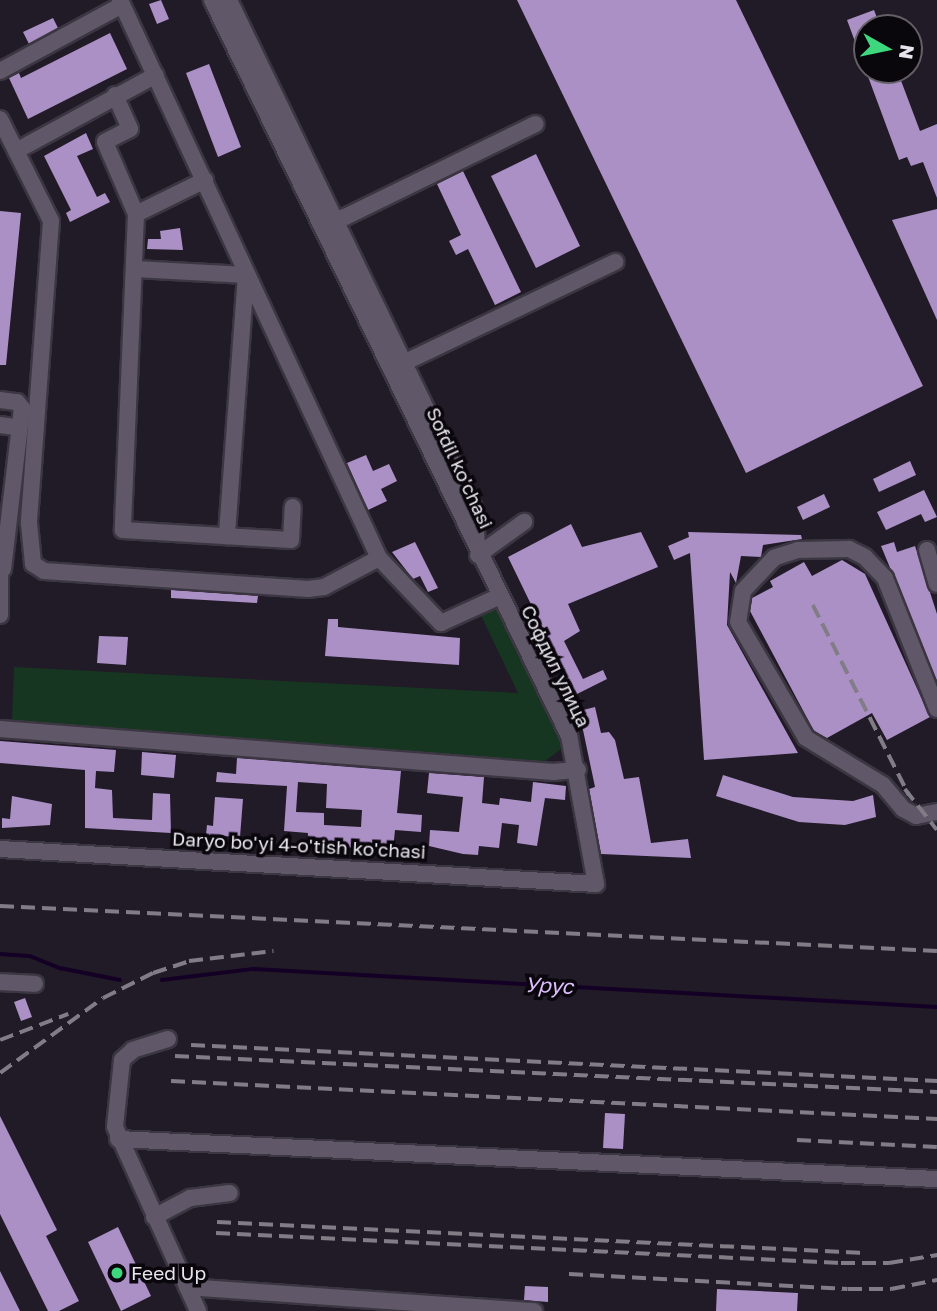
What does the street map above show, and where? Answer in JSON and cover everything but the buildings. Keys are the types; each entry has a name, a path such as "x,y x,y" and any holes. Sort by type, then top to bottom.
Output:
{"street":[{"name":"Sofdil ko'chasi","path":"212,0 328,219"},
{"name":"Sofdil ko'chasi","path":"229,0 328,219 398,365 478,555"},
{"path":"0,71 121,3 379,558 441,623 498,597"},
{"path":"16,151 156,75"},
{"path":"115,95 130,129 105,142 136,214 123,530 291,540 293,507"},
{"path":"0,119 51,220 29,523 33,564 44,571 308,589 324,587 379,558"},
{"path":"328,219 345,217 536,124"},
{"path":"136,214 205,180"},
{"path":"398,365 615,262"},
{"path":"135,269 246,275"},
{"path":"227,536 246,275"},
{"path":"0,400 22,408 6,508"},
{"path":"0,406 15,411 7,426 0,615"},
{"path":"478,555 524,522"},
{"path":"937,709 885,578 865,556 849,549 798,550 774,558 743,591 738,622 806,738 883,785 902,809 916,816 937,812"},
{"path":"927,550 937,584"},
{"name":"Софдил улица","path":"478,555 569,736 578,770 596,884"},
{"path":"0,729 554,772 578,770"},
{"name":"Daryo bo'yi 4-o'tish ko'chasi","path":"0,849 596,884"},
{"path":"0,982 35,984"},
{"path":"168,1038 133,1050 122,1060 118,1139 198,1311"},
{"path":"118,1139 937,1179"},
{"path":"155,1217 190,1198 230,1193"},
{"path":"187,1287 534,1311"}],"green space":[{"path":"499,610 561,734 561,749 544,762 16,724 12,719 14,667 518,693 479,611"}],"waterway":[{"name":"Урус","path":"0,954 30,956 60,968 120,980"},
{"name":"Урус","path":"162,980 253,969 937,1007"}],"railway":[{"path":"813,605 909,795"},
{"path":"905,789 937,830"},
{"path":"0,906 937,951"},
{"path":"0,1073 103,998 153,973 189,961 273,951"},
{"path":"0,1040 68,1014"},
{"path":"191,1045 937,1081"},
{"path":"175,1056 937,1092"},
{"path":"171,1081 937,1119"},
{"path":"797,1140 937,1147"},
{"path":"217,1222 864,1253"},
{"path":"216,1233 841,1263 889,1263 937,1255"},
{"path":"569,1274 848,1289 891,1289 937,1280"}],"place":[{"name":"Feed Up","path":"117,1273"}]}
